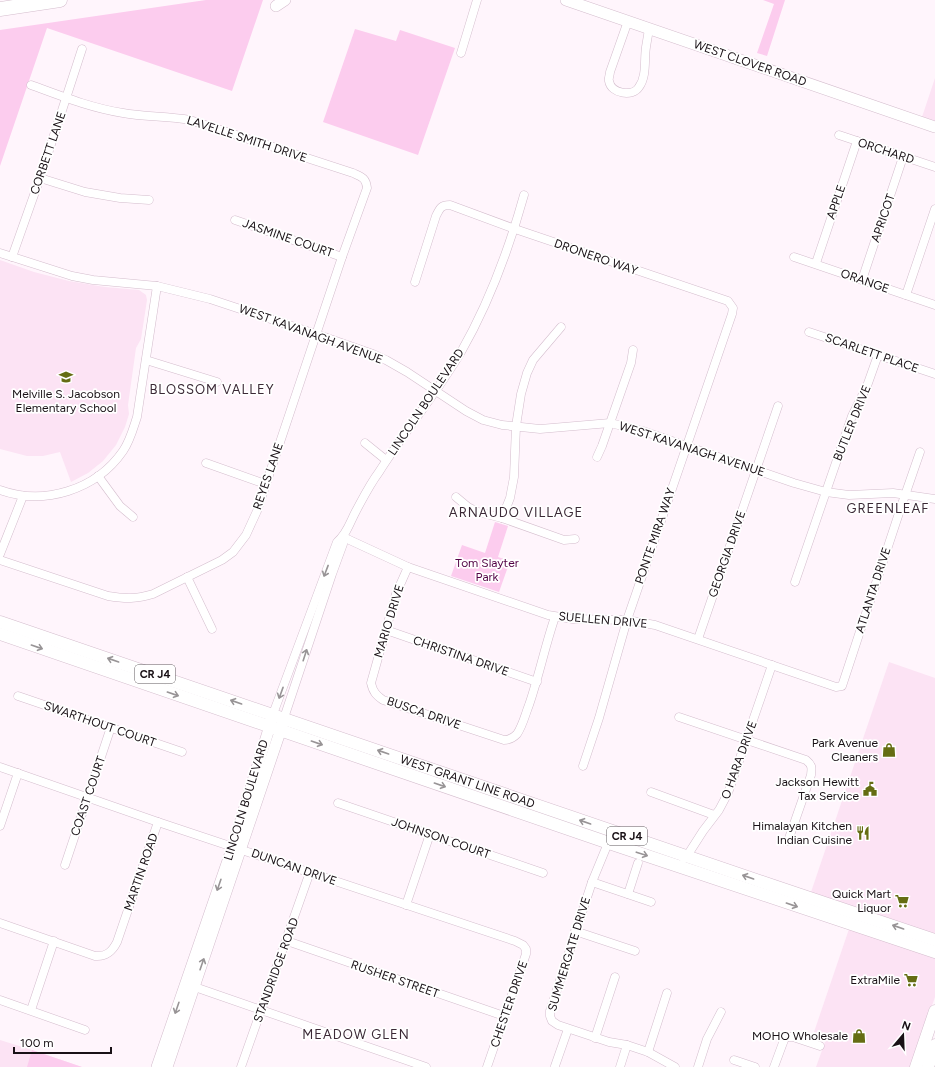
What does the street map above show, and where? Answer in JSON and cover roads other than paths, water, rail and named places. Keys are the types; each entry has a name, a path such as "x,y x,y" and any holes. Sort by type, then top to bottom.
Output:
{"highway":[{"path":"0,9 60,0"}],"main road":[{"name":"WEST GRANT LINE ROAD","path":"0,622 935,940"},
{"name":"WEST GRANT LINE ROAD","path":"0,634 609,843 935,952"},
{"path":"760,893 764,890 785,890"},
{"path":"916,1067 935,1011"},
{"path":"930,1065 935,1045"}],"street":[{"path":"461,53 477,0"},
{"name":"WEST CLOVER ROAD","path":"566,0 935,127"},
{"path":"628,21 610,72 609,81 612,87 617,91 627,94 633,93 639,88 644,79 649,29"},
{"name":"CORBETT LANE","path":"12,258 82,49"},
{"name":"LAVELLE SMITH DRIVE","path":"31,85 108,111 125,114 176,117 190,120 346,171"},
{"name":"ORCHARD","path":"839,135 903,157 934,165"},
{"name":"APPLE","path":"816,263 857,141"},
{"name":"APRICOT","path":"862,280 903,157"},
{"name":"REYES LANE","path":"0,560 108,596 124,599 153,594 222,560 238,547 249,529 257,511 342,257 367,188 366,181 363,177 346,171"},
{"path":"40,178 85,192 120,198 149,200"},
{"name":"LINCOLN BOULEVARD","path":"157,1067 190,985 237,848 327,567 337,542 343,537 356,510 386,460 436,392 461,352 476,324 494,284 515,229 524,195"},
{"name":"DRONERO WAY","path":"415,282 440,208 444,205 450,205 515,229 728,301 733,308"},
{"path":"906,295 935,209"},
{"name":"JASMINE COURT","path":"235,220 342,257"},
{"name":"WEST KAVANAGH AVENUE","path":"0,253 72,276 93,280 157,286 210,299 316,334 386,360 466,411 483,420 502,425 540,429 610,423 643,431 794,483 826,492 849,495 893,493 935,499"},
{"name":"ORANGE","path":"794,257 816,263 935,305"},
{"path":"0,490 23,496 46,496 70,491 82,486 98,476 114,462 123,451 130,438 137,417 157,286"},
{"name":"PONTE MIRA WAY","path":"583,766 599,718 627,620 733,308"},
{"path":"502,518 510,498 514,477 516,426 521,394 527,373 533,360 561,327"},
{"name":"SCARLETT PLACE","path":"809,332 935,374"},
{"path":"597,456 631,363 633,350"},
{"name":"BUTLER DRIVE","path":"795,582 852,416 867,386 878,355"},
{"path":"146,360 217,382"},
{"name":"GEORGIA DRIVE","path":"698,639 778,406"},
{"path":"365,443 386,460"},
{"name":"ATLANTA DRIVE","path":"842,686 920,452"},
{"path":"206,463 265,484"},
{"path":"98,476 120,506 133,517"},
{"path":"0,554 23,496"},
{"path":"456,497 468,507 478,512 502,518 564,540 575,539"},
{"name":"LINCOLN BOULEVARD","path":"279,716 343,544 343,537"},
{"name":"SUELLEN DRIVE","path":"343,537 408,567 555,617 574,619 627,620 655,625 828,685 836,687 842,686"},
{"name":"MARIO DRIVE","path":"373,676 396,594 408,567"},
{"path":"187,577 212,630"},
{"path":"537,682 546,645 555,617"},
{"name":"CHRISTINA DRIVE","path":"386,630 537,682"},
{"name":"O HARA DRIVE","path":"678,866 687,856 714,815 719,810 728,793 772,665"},
{"name":"BUSCA DRIVE","path":"373,676 371,684 372,690 383,700 504,740 509,740 516,735 522,725 537,682"},
{"name":"SWARTHOUT COURT","path":"18,696 182,752"},
{"path":"679,717 806,760 811,764 811,774 788,841"},
{"name":"COAST COURT","path":"65,865 112,727"},
{"name":"DUNCAN DRIVE","path":"0,767 519,944"},
{"path":"0,826 18,773"},
{"path":"651,792 714,815"},
{"name":"JOHNSON COURT","path":"338,803 543,872"},
{"name":"MARTIN ROAD","path":"54,941 95,956 102,957 109,954 114,949 158,822"},
{"name":"SUMMERGATE DRIVE","path":"613,831 592,882 575,931 550,1011 550,1016 552,1021 568,1030 648,1052 675,1067"},
{"path":"406,905 430,834"},
{"path":"628,894 638,863"},
{"name":"STANDRIDGE ROAD","path":"241,1067 287,942 310,872"},
{"path":"592,882 651,902"},
{"path":"0,923 54,941 31,1010"},
{"path":"575,931 635,951"},
{"name":"RUSHER STREET","path":"287,942 504,1016"},
{"name":"CHESTER DRIVE","path":"487,1067 526,954 526,949 523,945 519,944"},
{"path":"595,1038 615,977"},
{"path":"190,985 426,1067"},
{"name":"LINCOLN BOULEVARD","path":"167,1067 190,985"},
{"path":"648,1052 668,993"},
{"path":"0,1000 85,1030"},
{"path":"698,1067 707,1039 721,1012"},
{"path":"930,1027 932,1036 926,1055 930,1065"},
{"path":"555,1066 568,1030"},
{"path":"774,1067 786,1037 794,1037 820,1046"},
{"path":"620,1067 627,1045"},
{"path":"734,1060 755,1067"}],"place":[{"name":"Melville S. Jacobson Elementary School","path":"66,377"},
{"name":"Park Avenue Cleaners","path":"889,750"},
{"name":"Jackson Hewitt Tax Service","path":"870,789"},
{"name":"Himalayan Kitchen Indian Cuisine","path":"863,833"},
{"name":"Quick Mart Liquor","path":"902,901"},
{"name":"ExtraMile","path":"911,980"},
{"name":"MOHO Wholesale","path":"859,1036"}],"district":[{"name":"BLOSSOM VALLEY","path":"212,389"},
{"name":"GREENLEAF","path":"888,508"},
{"name":"ARNAUDO VILLAGE","path":"516,512"},
{"name":"MEADOW GLEN","path":"356,1034"}],"park label":[{"name":"Tom Slayter Park","path":"487,570"}]}
